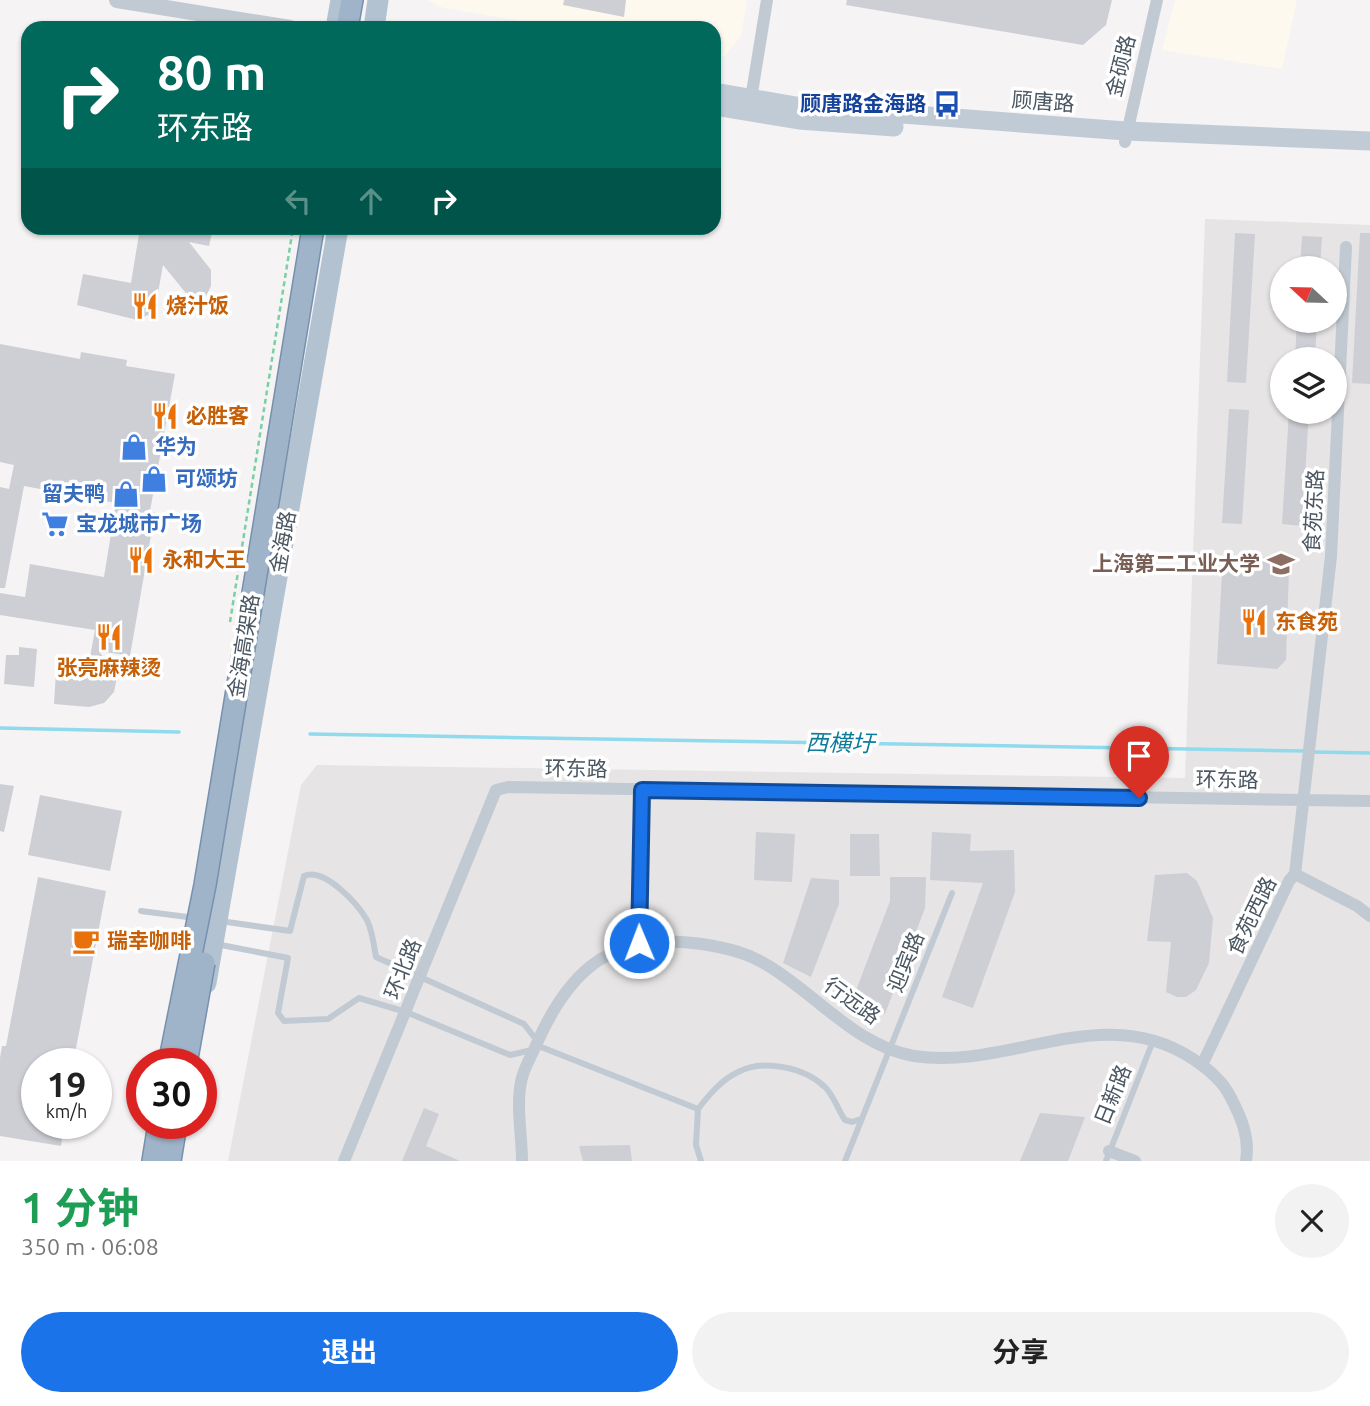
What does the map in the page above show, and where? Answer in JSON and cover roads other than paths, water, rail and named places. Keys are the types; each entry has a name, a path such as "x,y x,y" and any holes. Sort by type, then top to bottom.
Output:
{"highway":[{"path":"348,21 352,0"},
{"path":"361,21 364,0"},
{"name":"金海高架路","path":"172,1048 205,885 312,235"},
{"name":"金海高架路","path":"190,1048 326,235"},
{"path":"153,1161 157,1139"},
{"path":"172,1161 176,1139"}],"main road":[{"path":"337,21 341,0"},
{"path":"375,21 378,0"},
{"name":"顾唐路","path":"721,95 799,120 1370,153"},
{"name":"顾唐路","path":"721,106 750,106"},
{"name":"顾唐路","path":"1125,137 1370,141"},
{"name":"金海路","path":"165,1048 192,917 303,235"},
{"name":"金海路","path":"195,1048 337,235"},
{"path":"147,1161 151,1139"}],"street":[{"path":"117,0 247,21"},
{"path":"750,106 767,0"},
{"name":"金硕路","path":"1125,137 1157,0"},
{"name":"食苑东路","path":"1309,776 1331,555 1346,247"},
{"name":"食苑西路","path":"1202,1065 1289,881 1295,874 1309,776"},
{"name":"环东路","path":"496,790 508,787 1370,801"},
{"name":"环北路","path":"344,1161 496,790"},
{"path":"639,943 642,790"},
{"path":"1295,874 1357,906 1370,916"},
{"name":"行远路","path":"522,1161 521,1080 554,1004 593,964 639,943 669,940 740,951 797,985 863,1035 890,1049 915,1056 975,1056 1076,1035 1153,1041 1174,1046 1225,1085 1241,1117 1249,1147 1246,1161"},
{"path":"1108,1156 1135,1161"}],"lane":[{"path":"141,911 290,931 304,876 310,873 319,875 353,899 368,922 376,957 524,1024 536,1045 698,1109"},
{"name":"迎宾路","path":"845,1161 952,893"},
{"path":"138,931 288,958 278,1013 284,1021 328,1019 359,998 406,1012 510,1055 536,1045"},
{"name":"日新路","path":"1108,1156 1153,1041"},
{"path":"701,1161 696,1145 698,1109 716,1086 738,1072 759,1066 782,1066 806,1074 827,1088 845,1120 852,1122 862,1119"}],"waterway":[{"path":"0,728 179,732"},
{"name":"西横圩","path":"310,734 1305,751"},
{"name":"西横圩","path":"1313,752 1370,753"}],"place":[{"name":"顾唐路金海路","path":"947,104"},
{"name":"烧汁饭","path":"145,306"},
{"name":"必胜客","path":"165,416"},
{"name":"华为","path":"134,447"},
{"name":"可颂坊","path":"154,479"},
{"name":"留夫鸭","path":"126,494"},
{"name":"宝龙城市广场","path":"55,524"},
{"name":"永和大王","path":"141,560"},
{"name":"上海第二工业大学","path":"1281,564"},
{"name":"东食苑","path":"1254,622"},
{"name":"张亮麻辣烫","path":"109,637"},
{"name":"瑞幸咖啡","path":"86,941"}]}
